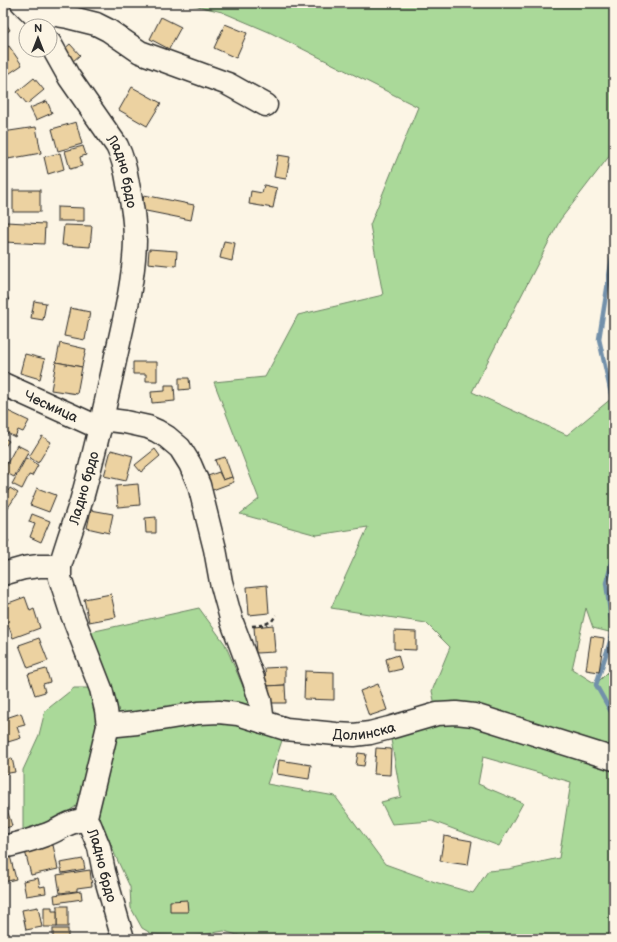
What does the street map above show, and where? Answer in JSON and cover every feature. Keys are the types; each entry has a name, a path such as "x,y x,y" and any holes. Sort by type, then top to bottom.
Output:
{"street":[{"path":"33,16 50,14 96,24 108,30 140,52 228,84 266,105"},
{"name":"Ладно брдо","path":"58,58 69,78 120,152 126,173 132,205 135,241 131,279 122,330 102,423 80,505 60,566 60,578 71,612 101,689 106,710 108,726 85,821 90,825 99,847 104,872 123,939"},
{"name":"Чесмица","path":"3,384 91,424 125,422 148,427 167,437 180,448 190,464 199,485 215,549 221,582 232,622 260,700 263,722"},
{"path":"3,574 24,568 60,566"},
{"name":"Долинска","path":"108,726 198,713 219,712 238,714 286,729 354,735 382,730 437,714 456,713 474,715 614,759"},
{"path":"3,847 47,835 75,821 85,821"}],"path":[{"path":"232,622 239,625 263,625 272,621 276,615"}],"green space":[{"path":"186,3 614,3 614,150 560,220 472,392 567,435 612,398 614,402 614,559 606,583 613,633 593,628 586,608 572,669 596,684 614,666 614,939 246,939 247,938 224,931 190,937 152,934 142,928 131,908 130,887 103,824 78,805 58,818 23,836 23,770 39,735 45,711 74,688 105,688 86,633 199,608 225,644 246,694 286,729 267,784 335,796 385,864 435,882 473,893 488,871 509,869 559,858 571,782 483,757 478,784 523,803 499,846 432,821 392,824 381,802 401,797 389,728 437,714 432,691 450,647 426,623 331,608 368,527 317,535 240,514 259,499 214,382 265,377 298,315 383,295 370,225 418,107 269,32 222,12"}],"building":[{"path":"161,17 181,27 169,49 150,39"},
{"path":"3,19 10,30 3,35"},
{"path":"225,24 247,33 236,58 214,48"},
{"path":"70,44 80,55 72,62 62,51"},
{"path":"9,46 22,65 4,77 3,49"},
{"path":"34,78 44,90 27,104 17,92"},
{"path":"132,87 161,103 147,126 119,110"},
{"path":"47,101 52,113 36,120 30,108"},
{"path":"76,122 82,144 58,151 52,129"},
{"path":"36,127 41,153 8,159 3,132"},
{"path":"83,146 86,155 80,157 82,166 70,169 65,151"},
{"path":"60,153 64,169 48,174 44,157"},
{"path":"278,155 290,157 286,179 274,177"},
{"path":"264,185 277,188 273,208 249,204 251,191 262,193"},
{"path":"13,190 40,190 40,212 13,212"},
{"path":"144,195 194,205 191,220 141,210"},
{"path":"57,207 84,208 84,221 57,221"},
{"path":"6,222 45,224 44,244 4,242"},
{"path":"64,225 92,226 90,247 62,245"},
{"path":"224,241 235,243 232,261 220,258"},
{"path":"149,249 177,251 176,266 148,263"},
{"path":"3,284 9,301 3,303"},
{"path":"34,301 46,303 43,320 31,318"},
{"path":"70,308 90,312 85,340 64,336"},
{"path":"60,343 86,349 82,367 56,362"},
{"path":"25,354 45,359 40,379 20,373"},
{"path":"56,362 82,367 77,394 51,390"},
{"path":"133,362 157,362 157,381 146,381 146,374 133,374"},
{"path":"179,378 189,378 190,389 179,390"},
{"path":"165,385 174,385 175,401 152,403 151,392 165,391"},
{"path":"8,411 29,421 23,432 18,430 15,437 3,431 3,421"},
{"path":"42,436 51,442 38,463 29,457"},
{"path":"3,437 9,441 3,449"},
{"path":"17,445 29,451 14,477 3,471"},
{"path":"155,449 160,456 141,472 135,465"},
{"path":"111,450 133,456 126,481 104,476"},
{"path":"225,457 232,477 223,480 215,460"},
{"path":"26,458 38,465 32,476 29,475 22,489 12,484"},
{"path":"219,472 223,480 232,477 234,482 210,491 205,477"},
{"path":"138,484 140,505 118,507 116,486"},
{"path":"10,488 18,493 7,509 3,506 3,498"},
{"path":"37,488 56,495 49,512 30,505"},
{"path":"91,510 113,514 109,533 87,528"},
{"path":"32,514 50,521 41,542 30,537 35,524 29,522"},
{"path":"156,517 156,533 146,533 145,518"},
{"path":"3,535 9,542 3,548"},
{"path":"267,585 269,613 249,615 247,587"},
{"path":"111,594 116,617 89,622 84,599"},
{"path":"25,597 30,611 34,609 40,628 13,638 3,611 3,605"},
{"path":"273,625 275,652 256,653 254,627"},
{"path":"394,631 416,632 416,650 394,649"},
{"path":"591,636 604,638 599,672 586,670"},
{"path":"39,638 48,661 28,668 19,645"},
{"path":"398,655 402,669 389,672 386,659"},
{"path":"285,667 285,685 266,686 265,668"},
{"path":"46,669 50,682 43,684 45,692 35,695 28,674"},
{"path":"305,671 334,672 334,700 304,699"},
{"path":"378,684 387,710 369,716 360,691"},
{"path":"285,685 286,703 266,703 266,686"},
{"path":"21,713 25,725 17,727 21,738 8,742 3,726 3,719"},
{"path":"376,748 391,749 390,775 374,774"},
{"path":"358,753 366,754 364,766 356,765"},
{"path":"12,758 15,772 3,774 3,760"},
{"path":"279,760 311,765 309,779 277,774"},
{"path":"5,802 12,826 3,829 3,803"},
{"path":"444,836 472,841 468,865 440,861"},
{"path":"53,845 58,869 31,875 25,851"},
{"path":"10,856 16,879 4,882 3,857"},
{"path":"83,859 85,869 62,873 60,863"},
{"path":"90,870 92,886 77,888 77,891 60,893 57,875"},
{"path":"38,878 40,887 45,886 46,893 26,896 23,881"},
{"path":"81,891 82,899 55,903 54,895"},
{"path":"187,900 188,912 170,912 170,901"},
{"path":"57,906 68,906 68,927 57,927"},
{"path":"38,907 42,927 26,930 22,910"},
{"path":"44,907 52,907 52,911 57,911 57,927 44,927"},
{"path":"53,929 68,929 68,939 53,939"}],"waterway":[{"path":"614,245 599,339 614,402"},
{"path":"614,556 606,583 613,633 596,685 614,717"}]}
